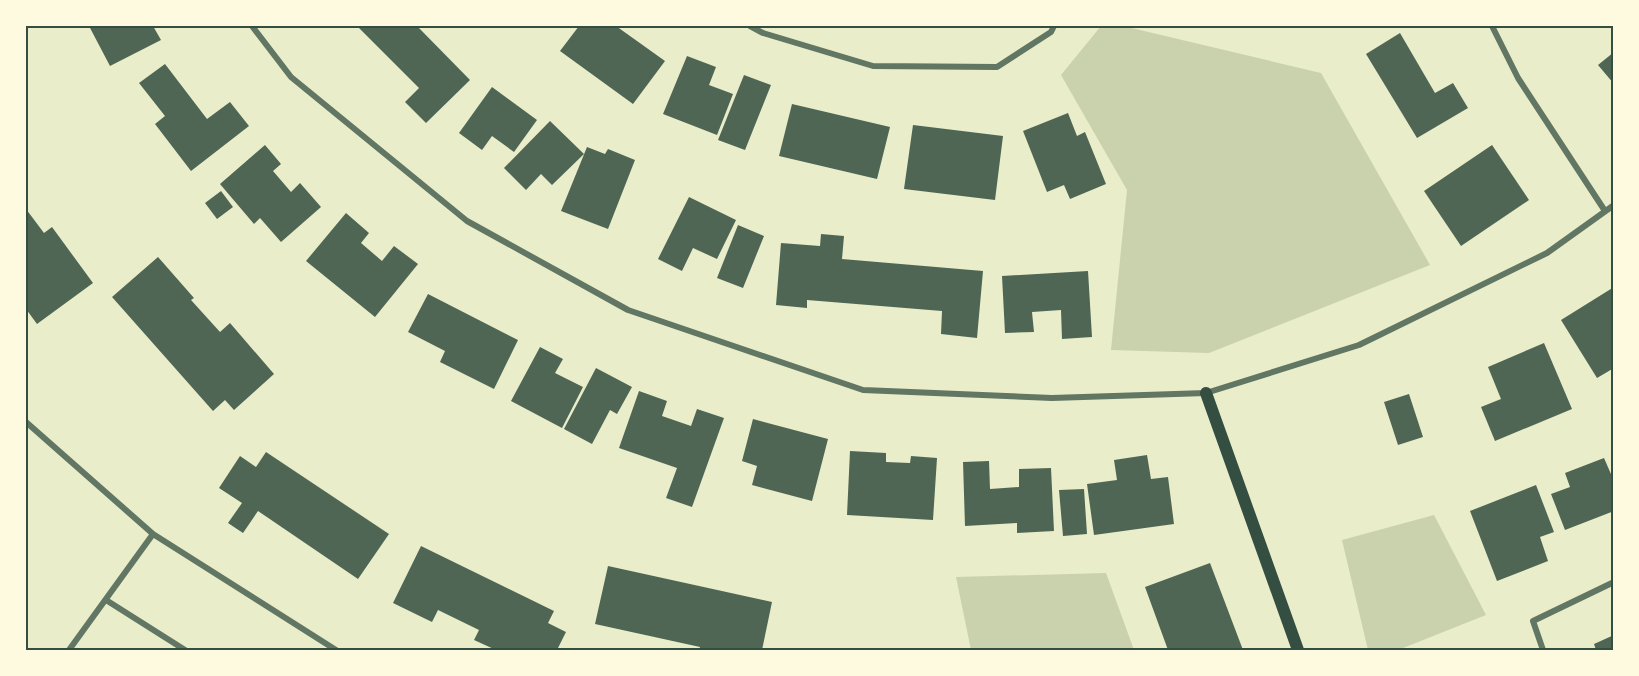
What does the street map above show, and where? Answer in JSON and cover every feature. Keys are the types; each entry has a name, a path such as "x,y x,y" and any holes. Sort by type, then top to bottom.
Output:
{"main road":[{"path":"1206,393 1298,651"}],"street":[{"path":"252,26 291,77 467,221 628,310 863,390 1052,398 1206,393 1359,345 1546,253 1614,206"},
{"path":"750,26 763,33 873,66 997,67 1051,32 1054,26"},
{"path":"1491,26 1518,78 1605,212"},
{"path":"26,422 153,534 336,651"},
{"path":"69,651 153,534"},
{"path":"1543,651 1533,621 1614,582"},
{"path":"106,600 185,651"}],"green space":[{"path":"1101,26 1123,26 1321,73 1430,265 1209,353 1111,350 1127,190 1061,75"},
{"path":"1434,515 1486,615 1398,650 1368,650 1342,540"},
{"path":"1106,573 1134,650 971,650 956,577"}],"building":[{"path":"89,26 153,26 161,40 110,66"},
{"path":"357,26 417,26 470,80 426,123 405,102 419,88"},
{"path":"579,26 616,26 665,61 633,104 560,51"},
{"path":"1400,33 1435,93 1453,83 1468,108 1417,138 1366,54"},
{"path":"1614,52 1614,84 1598,65"},
{"path":"687,56 716,67 709,85 733,94 717,135 663,114"},
{"path":"165,64 207,119 230,102 249,126 191,171 155,124 165,116 139,83"},
{"path":"744,75 771,85 745,150 718,140"},
{"path":"492,87 537,120 514,152 492,136 482,150 459,133"},
{"path":"792,104 890,127 877,179 779,156"},
{"path":"1068,113 1077,136 1085,132 1106,184 1070,199 1064,185 1047,192 1023,131"},
{"path":"550,121 584,154 552,185 541,174 526,190 504,168"},
{"path":"913,125 1003,136 995,200 904,189"},
{"path":"265,145 281,164 273,171 291,192 300,183 321,207 281,242 260,218 254,224 220,184"},
{"path":"1492,145 1529,200 1461,246 1424,191"},
{"path":"587,147 605,154 608,149 635,160 608,229 561,211"},
{"path":"221,191 233,207 217,219 205,203"},
{"path":"689,197 736,220 717,259 693,248 682,271 658,259"},
{"path":"26,209 44,233 52,227 93,283 37,324 26,309"},
{"path":"346,213 369,233 361,243 382,261 394,246 418,264 375,317 306,261"},
{"path":"738,225 764,236 743,288 717,278"},
{"path":"821,234 844,236 842,259 983,271 977,338 941,334 942,311 807,300 807,308 776,305 781,243 820,246"},
{"path":"158,257 194,298 191,300 220,332 230,323 274,374 234,410 225,400 213,411 112,297"},
{"path":"1088,271 1092,337 1062,339 1061,310 1032,312 1034,332 1005,333 1002,276"},
{"path":"1614,287 1614,368 1597,378 1561,320"},
{"path":"428,294 518,340 494,389 440,362 445,351 408,332"},
{"path":"1544,343 1572,409 1495,441 1481,407 1501,399 1488,367"},
{"path":"540,347 563,359 555,373 583,387 562,428 511,401"},
{"path":"596,368 632,387 617,414 610,410 592,444 564,429"},
{"path":"639,391 667,401 662,416 691,426 697,409 724,418 692,507 666,498 677,468 619,448"},
{"path":"1409,394 1423,437 1398,445 1384,402"},
{"path":"753,419 828,439 812,501 752,485 757,466 742,461"},
{"path":"850,451 886,453 886,462 910,463 911,456 937,458 933,520 847,515"},
{"path":"266,452 389,534 358,579 258,511 243,533 228,523 242,503 219,488 240,456 256,467"},
{"path":"1147,455 1151,479 1168,477 1174,524 1094,535 1087,484 1117,480 1114,460"},
{"path":"1604,458 1614,481 1614,511 1565,530 1551,494 1570,487 1565,473"},
{"path":"989,461 990,489 1019,487 1019,469 1051,468 1054,531 1017,533 1017,523 965,526 963,462"},
{"path":"1536,485 1554,532 1540,537 1548,561 1497,581 1470,511"},
{"path":"1084,489 1087,534 1063,536 1059,490"},
{"path":"421,546 554,611 548,623 566,632 557,650 496,650 474,640 479,630 438,610 432,622 393,603"},
{"path":"1210,563 1243,650 1168,650 1145,587"},
{"path":"608,566 772,602 762,650 699,650 700,647 595,624"},
{"path":"1614,635 1614,650 1596,650 1594,644"}]}
